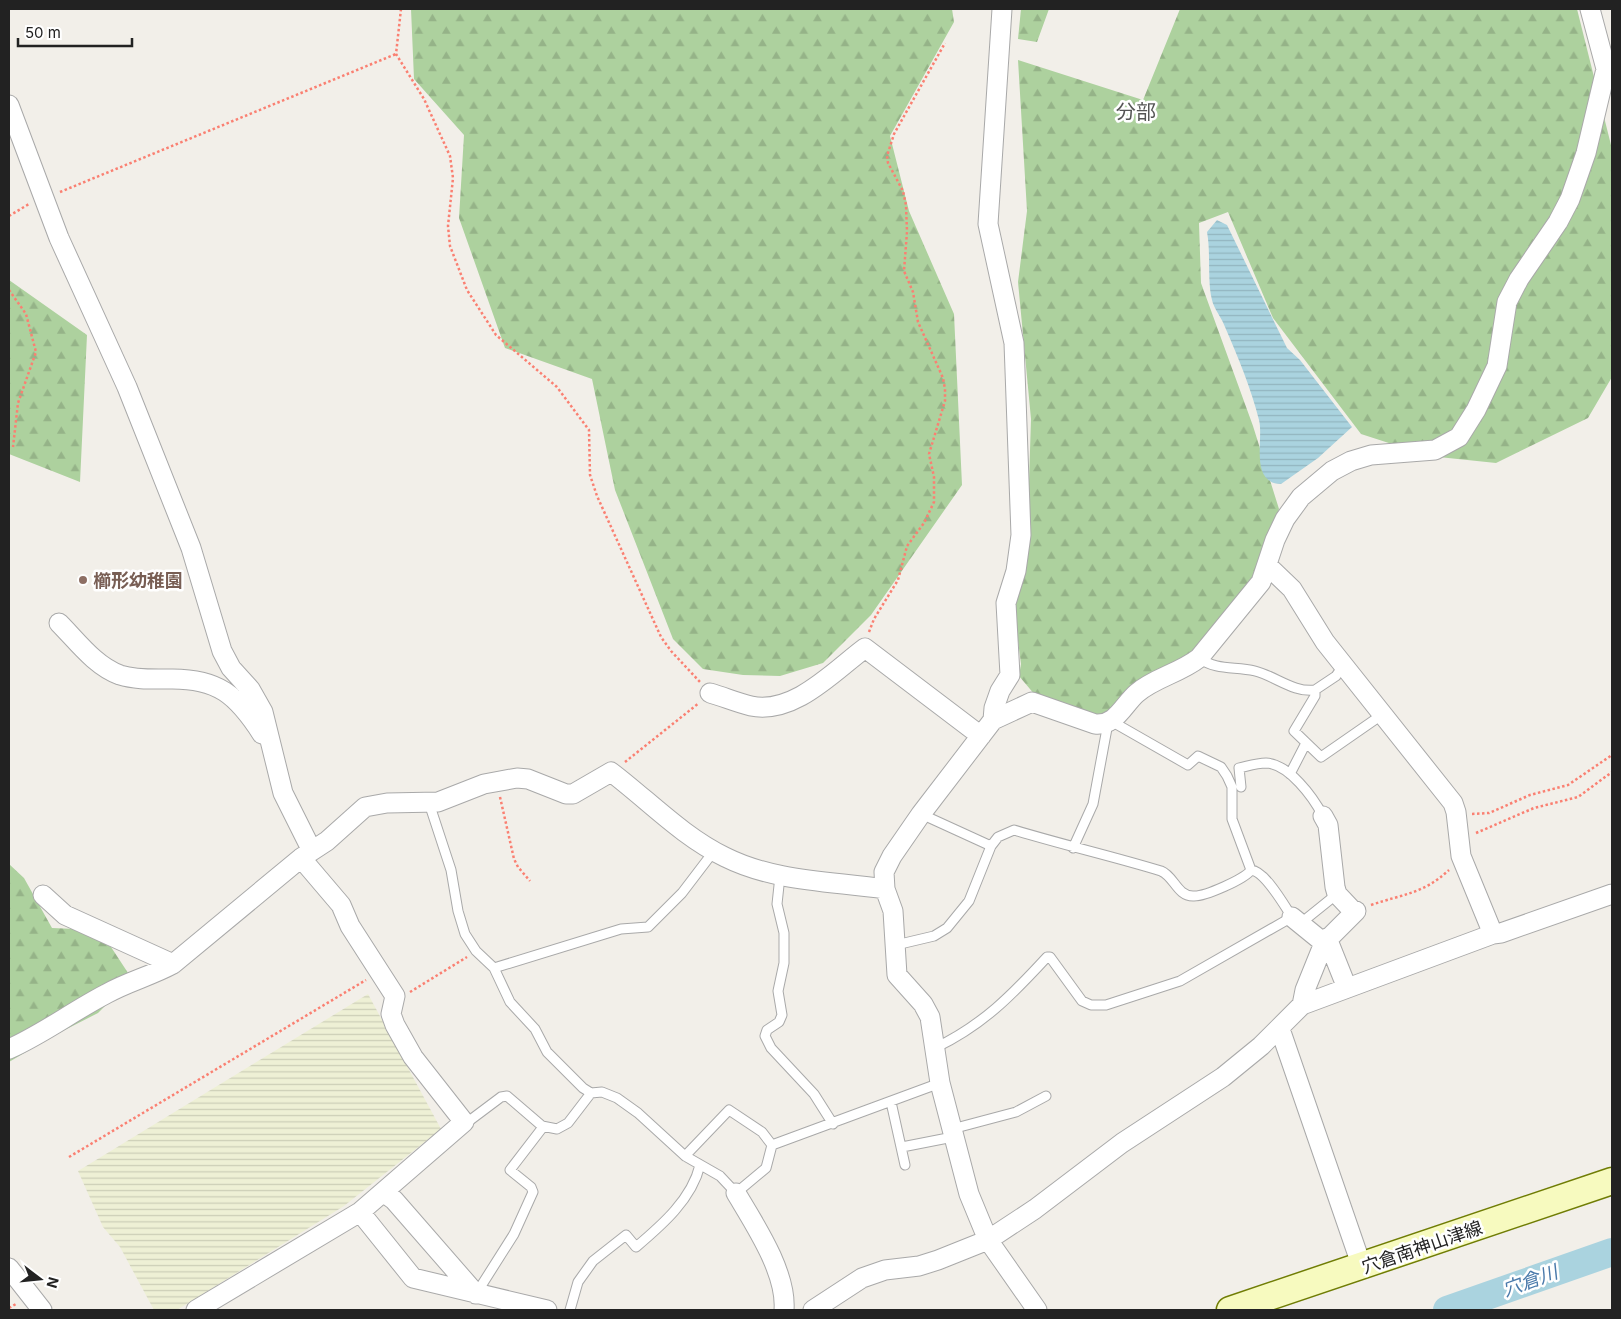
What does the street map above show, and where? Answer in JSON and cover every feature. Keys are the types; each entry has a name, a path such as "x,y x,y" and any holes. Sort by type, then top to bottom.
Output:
{"main road":[{"name":"穴倉南神山津線","path":"1230,1310 1612,1181"}],"street":[{"path":"1002,9 988,224 1014,343 1021,535 1016,571 1006,603 1010,675 997,700 993,720 921,814 892,856 884,872 886,889 893,910 897,975 923,1004 930,1017 940,1083 969,1194 988,1240 1037,1310"},
{"path":"1590,9 1612,98"},
{"path":"993,720 1032,702 1095,724 1109,722 1137,692 1190,665 1199,658 1262,582 1275,540 1285,520 1301,497 1332,471 1372,455 1435,450 1459,437 1476,410 1497,366 1507,302 1519,279 1558,222 1570,199 1586,153 1606,69"},
{"path":"9,105 59,238 127,387 188,539 222,651 231,668 257,699 268,726 271,748 284,793 307,855 341,904 350,926 395,996 391,1014 413,1057 464,1122 360,1212 196,1310"},
{"path":"1268,566 1292,589 1343,666 1446,791 1457,815 1460,848 1493,934"},
{"path":"59,623 102,666 120,675 146,679 198,680 222,689 238,701 271,748"},
{"path":"710,693 751,706 774,706 787,702 808,691 865,648 981,736"},
{"path":"9,1049 27,1041 107,993 148,977 173,964 365,807 387,803 438,802 496,781 517,778 528,779 566,794 573,794 611,772 714,851 745,866 780,876 886,889"},
{"path":"1302,1005 1305,990 1326,941 1355,912 1337,894 1328,825 1323,816"},
{"path":"813,1310 862,1278 885,1270 928,1263 988,1240 1036,1209 1122,1143 1223,1077 1280,1029 1302,1005 1493,934 1501,934 1612,894"},
{"path":"43,895 65,915 173,964"},
{"path":"1296,920 1326,941 1347,988"},
{"path":"1280,1029 1362,1267"},
{"path":"384,1192 394,1200 476,1294"},
{"path":"736,1193 775,1267 782,1287 784,1310"},
{"path":"360,1212 413,1278 547,1310"},
{"path":"9,1268 42,1310"}],"lane":[{"path":"1199,658 1207,664 1222,668 1256,671 1276,681 1308,691 1315,690 1336,676 1343,666"},
{"path":"1315,690 1315,696 1294,729 1320,757 1383,714"},
{"path":"1073,848 1092,804 1109,722 1188,765 1198,756 1222,767 1232,787 1232,819 1251,870"},
{"path":"1290,774 1306,743"},
{"path":"1240,787 1239,768 1268,763 1280,766 1290,774 1316,804 1323,816"},
{"path":"429,803 451,870 458,911 465,934 476,951 494,968 510,1002 535,1029 547,1052 563,1070 591,1093 602,1092 617,1098 638,1112 685,1156 720,1176 736,1193 766,1168 772,1145"},
{"path":"921,814 990,846"},
{"path":"896,944 934,936 947,928 968,901 990,846 998,837 1014,830 1164,872 1185,894 1194,897 1232,882 1248,874 1251,870"},
{"path":"494,968 621,929 648,928 682,893 714,851"},
{"path":"1251,870 1256,870 1263,876 1296,920"},
{"path":"780,876 777,904 784,934 784,963 778,991 782,1016 779,1022 767,1030 765,1036 771,1048 814,1094 833,1124"},
{"path":"935,1048 960,1036 1006,1002 1047,957 1050,957 1082,1001 1091,1005 1106,1005 1180,981 1296,920 1337,894"},
{"path":"772,1145 940,1083"},
{"path":"464,1122 469,1121 502,1097 507,1096 543,1126 553,1130 568,1123 591,1093"},
{"path":"902,1148 1016,1112 1046,1096"},
{"path":"891,1102 905,1166"},
{"path":"685,1156 729,1110 762,1132 772,1145"},
{"path":"476,1294 514,1234 530,1202 532,1192 530,1187 510,1170 543,1126"},
{"path":"570,1310 578,1282 593,1261 626,1235 636,1246 650,1236 678,1208 696,1177 700,1165"}],"path":[{"path":"401,9 396,54 424,99 450,156 453,178 448,226 450,246 467,290 496,336 557,387 588,430 590,475 617,545 661,637 670,651 710,693 611,772"},
{"path":"865,648 874,619 898,580 907,546 924,522 934,502 934,477 929,454 944,401 945,389 943,378 918,322 913,292 904,271 907,232 906,205 902,190 891,170 887,156 894,134 944,43"},
{"path":"9,216 21,207 396,54"},
{"path":"9,290 26,314 36,352 18,403 13,447"},
{"path":"1457,815 1489,813 1530,795 1568,785 1612,754"},
{"path":"1355,912 1418,892 1442,876 1460,848 1534,808 1578,797 1612,772"},
{"path":"496,781 514,859 530,881"},
{"path":"395,996 404,996 476,951"},
{"path":"69,1157 380,971"}],"green space":[{"path":"411,9 952,9 954,22 890,136 909,211 954,314 962,485 871,615 823,663 780,676 743,675 703,669 673,639 615,490 592,379 505,348 459,218 464,135 414,79"},
{"path":"1021,9 1049,9 1037,42 1018,39"},
{"path":"1180,9 1577,9 1612,149 1612,377 1588,418 1496,463 1429,456 1361,434 1273,318 1228,212 1199,223 1201,283 1253,426 1279,509 1257,577 1195,654 1107,715 1097,716 1035,695 1019,676 1021,664 1014,610 1027,545 1031,419 1018,282 1027,211 1018,60 1143,100"},
{"path":"9,280 87,335 80,482 9,454"},
{"path":"9,864 24,878 52,928 76,929 111,947 132,979 98,1013 53,1036 9,1062"},
{"path":"368,994 441,1129 344,1206 177,1310 154,1310 120,1247 103,1227 78,1171"}],"water":[{"path":"1217,220 1227,225 1287,348 1300,360 1352,427 1318,458 1281,484 1271,482 1261,468 1260,428 1256,408 1224,324 1212,300 1207,232"}],"waterway":[{"name":"穴倉川","path":"1447,1310 1612,1252"}],"place":[{"name":"櫛形幼稚園","path":"83,580"}],"district":[{"name":"分部","path":"1136,112"}]}
